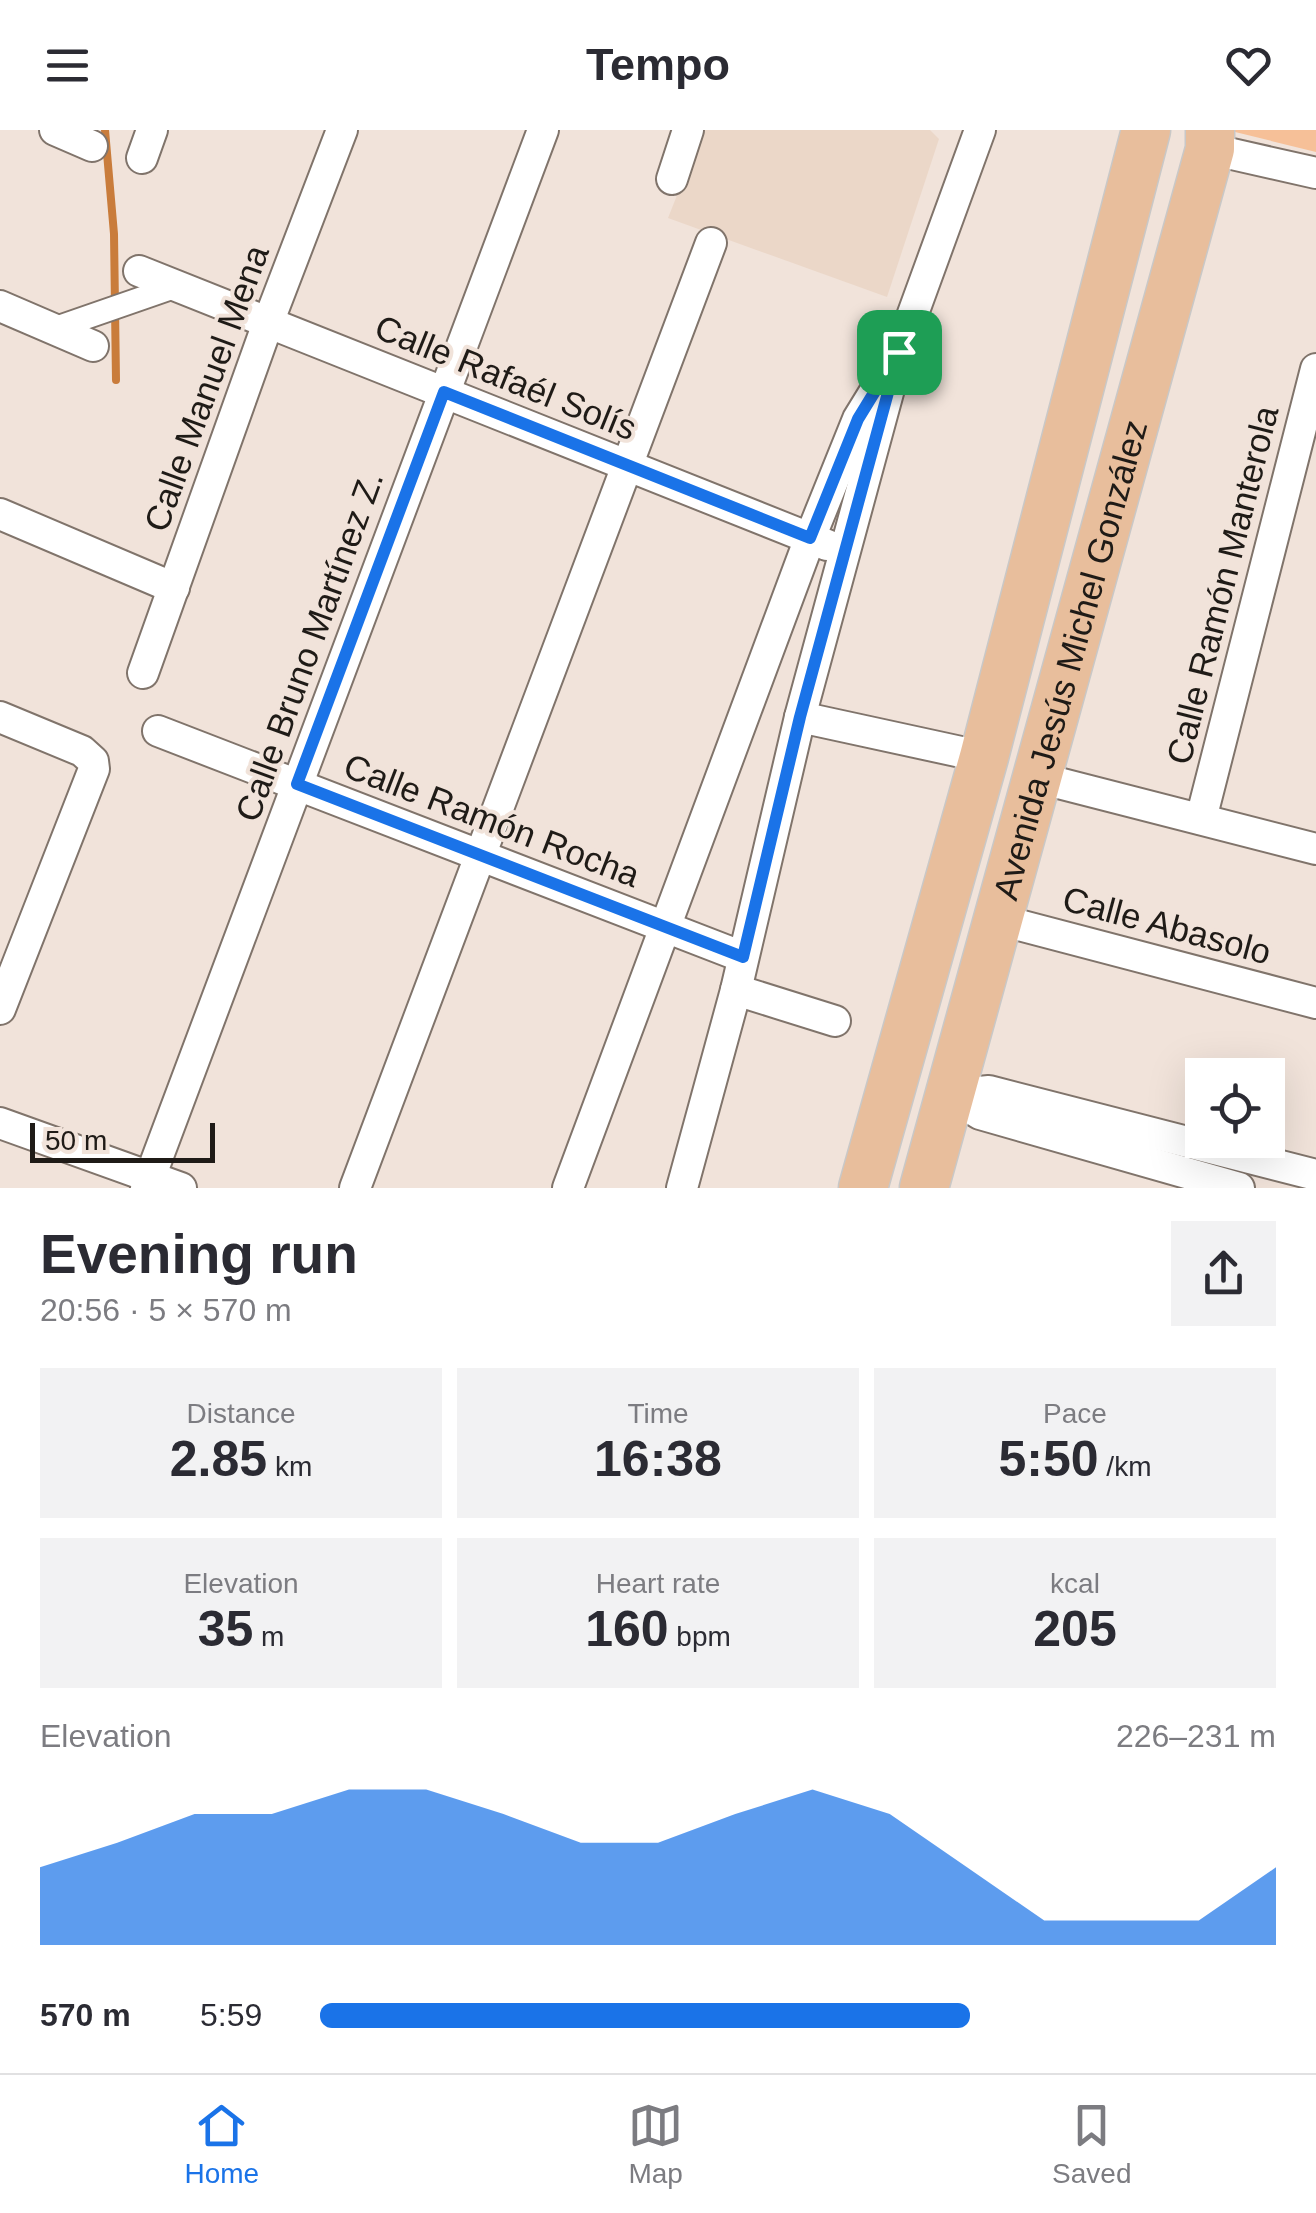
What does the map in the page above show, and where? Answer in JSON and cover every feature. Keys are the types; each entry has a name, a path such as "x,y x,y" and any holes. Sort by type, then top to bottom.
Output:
{"main road":[{"name":"Avenida Jesús Michel González","path":"862,1188 984,757 1140,131"},
{"name":"Avenida Jesús Michel González","path":"924,1188 1040,778 1210,140"},
{"path":"887,1188 903,1127 916,1110 949,1095 932,1072 929,1040 981,836 984,757"}],"street":[{"path":"55,130 92,146"},
{"name":"Calle Manuel Mena","path":"143,673 268,323 342,130"},
{"name":"Calle Bruno Martínez Z.","path":"148,1183 542,130"},
{"path":"672,179 688,130"},
{"path":"682,1188 736,990 800,717 899,352 980,130"},
{"path":"1210,140 1316,173"},
{"path":"355,1188 711,244"},
{"path":"60,326 160,283"},
{"name":"Calle Rafaél Solís","path":"160,283 844,552"},
{"path":"0,306 60,326 93,346"},
{"path":"568,1188 810,538 858,419 899,352"},
{"name":"Calle Ramón Manterola","path":"1201,818 1316,369"},
{"path":"0,514 174,588"},
{"path":"0,717 82,752 93,761 93,776 0,1009"},
{"path":"800,717 984,757"},
{"name":"Calle Ramón Rocha","path":"158,731 743,957"},
{"path":"1040,778 1316,849"},
{"name":"Calle Abasolo","path":"1000,920 1316,1002"},
{"path":"0,930 28,942"},
{"path":"736,990 835,1021"},
{"path":"949,1095 989,1091 1316,1175"},
{"path":"949,1095 980,1114 1239,1188"},
{"path":"0,1124 148,1183 181,1188"}],"shaded area":[{"path":"703,130 930,130 939,139 887,297 668,218"},
{"path":"1227,130 1316,130 1316,152"}],"waterway":[{"path":"105,130 114,234 116,380"}],"route":[{"path":"899,352 800,717 743,957 297,784 444,392 810,538 858,419 899,352"}]}
